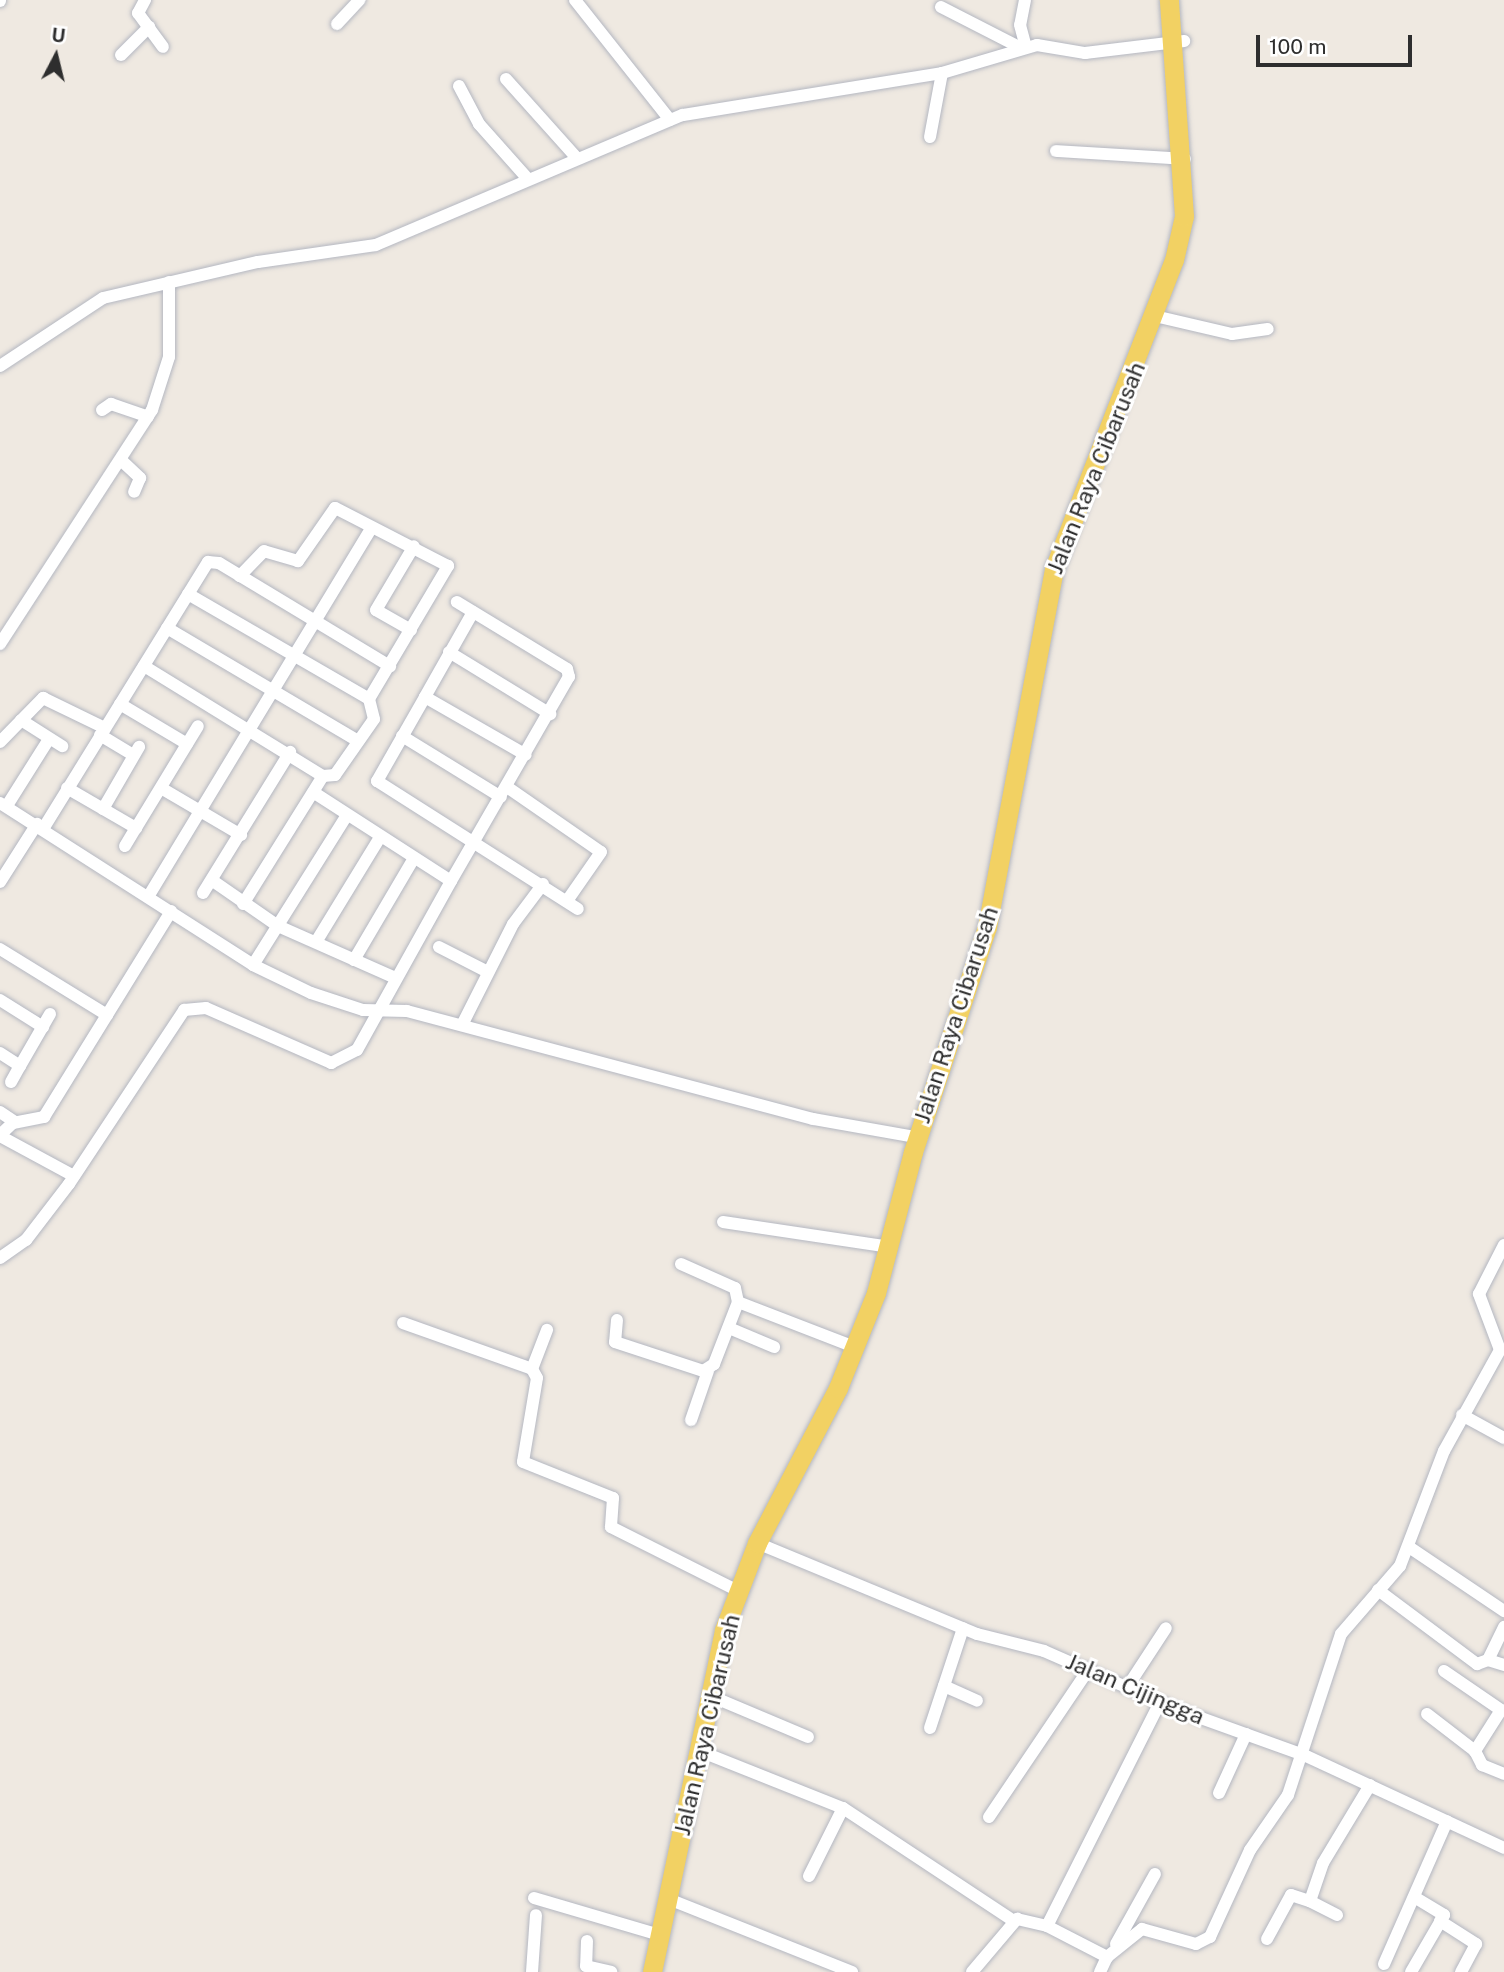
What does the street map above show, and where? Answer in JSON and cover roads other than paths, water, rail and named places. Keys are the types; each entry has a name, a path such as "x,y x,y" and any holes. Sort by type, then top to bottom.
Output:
{"main road":[{"name":"Jalan Raya Cibarusah","path":"1169,0 1178,42"},
{"name":"Jalan Raya Cibarusah","path":"917,1145 997,901 1058,570 1160,317 1187,225 1186,159 1178,42 1181,0"},
{"name":"Jalan Raya Cibarusah","path":"653,1972 671,1900 728,1630 759,1544 860,1348 917,1145 987,926 1054,569 1174,260 1184,216 1186,159"},
{"name":"Jalan Raya Cibarusah","path":"653,1972 719,1649 738,1591 759,1544 857,1348 890,1247 908,1177"}],"street":[{"path":"145,0 138,13 163,47"},
{"path":"337,24 359,0"},
{"path":"575,0 670,120"},
{"path":"1024,47 1020,25 1025,0"},
{"path":"941,7 1024,47 1085,53 1178,42"},
{"path":"121,55 149,27"},
{"path":"0,366 81,308 169,282 376,245 526,177 670,120 942,73 1024,47"},
{"path":"930,137 942,73"},
{"path":"506,79 576,157"},
{"path":"459,86 479,124 526,177"},
{"path":"1056,151 1186,159"},
{"path":"0,644 122,461 148,417 168,366 169,282"},
{"path":"1160,317 1232,334 1268,330"},
{"path":"102,411 111,404 148,417"},
{"path":"122,461 140,478 134,492"},
{"path":"240,576 264,551 298,561 333,509 414,546 448,566 369,699"},
{"path":"148,897 371,528"},
{"path":"411,630 376,610 414,546"},
{"path":"0,882 67,788 208,562 240,576 390,666"},
{"path":"144,666 290,752 323,776 335,775 377,712 369,699 188,593"},
{"path":"0,1258 26,1240 75,1176 184,1010 206,1008 331,1063 357,1050 393,977 477,842 568,685 567,669 457,602"},
{"path":"402,736 504,792 601,852 572,905 477,842 377,781 402,736 425,697 449,652 473,612"},
{"path":"167,628 358,741"},
{"path":"449,652 551,714"},
{"path":"425,697 526,755"},
{"path":"0,742 20,720 47,698 136,751 103,809"},
{"path":"120,704 187,744"},
{"path":"20,720 62,746"},
{"path":"125,846 198,726"},
{"path":"49,738 2,801 253,965 311,993 371,1019 399,1009 917,1145"},
{"path":"203,893 213,881 290,752"},
{"path":"243,904 323,776"},
{"path":"67,788 136,828"},
{"path":"161,788 241,835"},
{"path":"313,793 451,881"},
{"path":"253,965 347,815"},
{"path":"316,942 380,837"},
{"path":"354,960 414,858"},
{"path":"213,881 278,926 393,977"},
{"path":"462,1025 486,971 542,884"},
{"path":"75,1176 0,1135 15,1122 44,1118 171,911"},
{"path":"439,947 486,971"},
{"path":"0,950 107,1015"},
{"path":"0,1000 43,1027"},
{"path":"11,1082 50,1014"},
{"path":"0,1053 20,1066"},
{"path":"0,1112 15,1122"},
{"path":"723,1222 890,1247"},
{"path":"1110,1954 1145,1928 1196,1944 1207,1940 1304,1755 1331,1655 1346,1625 1378,1590 1409,1547 1462,1415 1502,1349 1479,1294 1504,1245"},
{"path":"681,1264 735,1288 738,1302 729,1328 708,1371 691,1420"},
{"path":"738,1302 857,1348"},
{"path":"617,1320 615,1342 708,1371"},
{"path":"403,1323 532,1369 537,1378 523,1462 613,1499 611,1527 738,1591"},
{"path":"729,1328 774,1347"},
{"path":"532,1369 547,1330"},
{"path":"1462,1415 1504,1438"},
{"name":"Jalan Cijingga","path":"759,1544 963,1628 1089,1669 1160,1702 1304,1755 1504,1848"},
{"path":"1409,1547 1504,1611"},
{"path":"1378,1590 1477,1664 1488,1660 1504,1665"},
{"path":"1488,1660 1504,1627"},
{"path":"930,1728 963,1628"},
{"path":"1128,1686 1166,1628"},
{"path":"989,1817 1089,1669"},
{"path":"1444,1671 1501,1710 1475,1751"},
{"path":"944,1686 977,1701"},
{"path":"713,1697 808,1737"},
{"path":"1047,1926 1160,1702"},
{"path":"1427,1714 1475,1751 1482,1765 1504,1774"},
{"path":"1219,1793 1246,1734"},
{"path":"702,1752 843,1808 1012,1920 1047,1926 1110,1954"},
{"path":"1310,1902 1323,1863 1370,1785"},
{"path":"809,1876 843,1808"},
{"path":"1384,1964 1447,1821"},
{"path":"1100,1972 1155,1874"},
{"path":"1267,1939 1291,1895 1337,1914"},
{"path":"1411,1972 1443,1913 1414,1897"},
{"path":"534,1898 660,1935"},
{"path":"671,1900 852,1972"},
{"path":"532,1972 536,1915"},
{"path":"972,1972 1012,1920"},
{"path":"1440,1921 1476,1944 1461,1972"},
{"path":"587,1941 586,1966 611,1972"}]}
